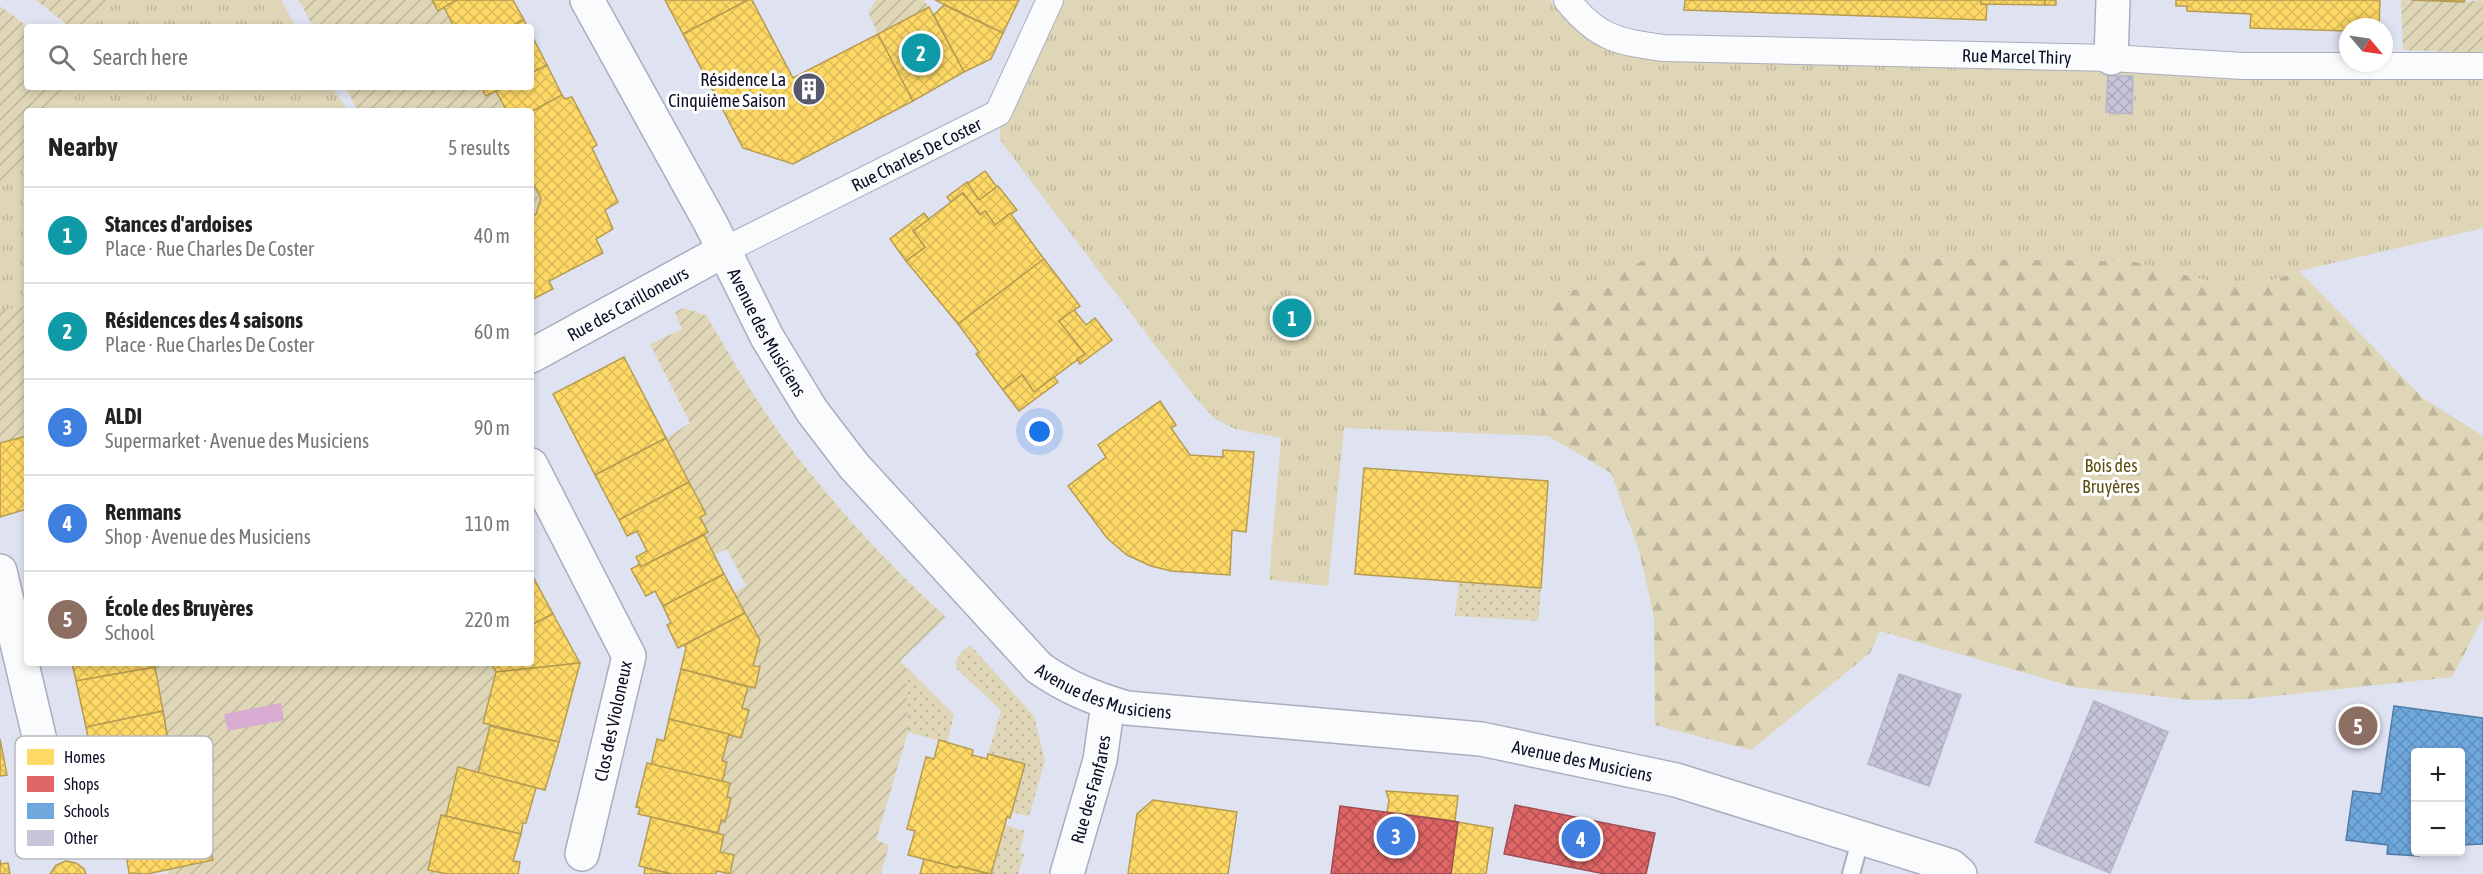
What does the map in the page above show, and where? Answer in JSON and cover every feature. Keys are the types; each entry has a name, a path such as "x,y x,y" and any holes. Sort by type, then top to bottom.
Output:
{"street":[{"name":"Avenue des Musiciens","path":"587,0 767,337 812,411 854,466 1039,668 1077,692 1127,708 1481,739 1676,780 1951,866 1960,874"},
{"name":"Rue Charles De Coster","path":"723,251 998,113 1050,0"},
{"name":"Rue Marcel Thiry","path":"1567,0 1577,13 1611,39 1664,48 2111,58 2243,66 2483,66"},
{"path":"2111,58 2114,0"},
{"name":"Rue des Carilloneurs","path":"534,354 723,251"},
{"name":"Clos des Violoneux","path":"534,471 629,656 582,854"},
{"path":"24,565 0,571 39,736"},
{"name":"Rue des Fanfares","path":"1067,874 1100,760 1108,703"}],"lane":[{"path":"1851,874 1862,837"}],"green space":[{"path":"36,0 114,0 95,24 66,24"},
{"path":"114,0 281,0 294,24 95,24"},
{"path":"299,0 432,0 444,7 452,24 311,24"},
{"path":"876,0 923,0 929,7 878,34 868,12"},
{"path":"1036,0 1549,0 1591,35 2483,77 2483,228 2299,271 2266,282 2217,283 2132,261 1657,255 1546,302 1541,417 1548,436 1344,428 1328,586 1269,580 1281,438 1235,429 1215,419 1192,394 1000,140 1002,72"},
{"path":"2401,0 2464,2 2483,0 2483,53 2403,50"},
{"path":"0,6 24,24 24,90 66,90 54,108 24,108 24,159 0,190"},
{"path":"43,90 334,90 346,108 28,108"},
{"path":"347,90 483,90 486,96 496,91 505,108 356,108"},
{"path":"24,113 24,320 0,326 0,141"},
{"path":"534,185 541,198 534,215"},
{"name":"Bois des Bruyères","path":"1657,255 2132,261 2217,283 2266,282 2299,271 2423,398 2483,436 2483,618 2452,677 2247,699 2191,700 2074,687 1880,631 1870,653 1751,750 1655,725 1654,617 1639,551 1611,473 1548,436 1541,417 1546,301"},
{"path":"24,307 24,437 0,443 0,311"},
{"path":"683,308 706,315 761,406 818,483 859,530 946,617 900,661 906,667 908,732 876,840 889,845 881,874 730,874 734,855 720,852 724,835 718,833 721,820 725,821 731,798 727,797 730,784 722,782 727,763 722,761 729,734 741,737 749,710 742,708 748,687 755,688 759,667 753,666 760,640 734,593 746,586 727,549 714,555 704,535 708,532 700,517 706,514 666,438 690,423 650,344 682,329 675,312"},
{"path":"1459,582 1541,588 1538,621 1455,616"},
{"path":"970,645 1034,716 1045,761 1029,816 1012,812 1025,764 988,754 1001,710 957,669 958,658"},
{"path":"156,666 493,666 496,672 483,723 490,726 478,773 458,768 446,816 441,815 428,869 447,874 168,874 167,870 213,860 213,736 167,736"},
{"path":"906,667 954,715 947,743 908,732"},
{"path":"1005,825 1025,831 1019,853 1024,854 1018,874 991,874"}],"shaded area":[{"path":"281,703 284,720 228,731 224,714"}],"building: Homes":[{"path":"432,0 457,0 438,11"},
{"path":"457,0 513,0 524,20 516,24 452,24 444,7"},
{"path":"665,0 748,0 683,34"},
{"name":"Résidence La Cinquième Saison","path":"752,0 793,78 878,34 913,101 793,164 743,148 683,34"},
{"path":"935,0 1019,0 1003,33"},
{"path":"1685,0 1981,0 1981,4 1987,4 1986,20 1684,10"},
{"path":"1981,0 2045,0 2045,5 1981,4"},
{"path":"2045,0 2056,0 2056,5 2045,5"},
{"path":"2176,0 2380,0 2379,18 2339,18 2339,31 2250,28 2251,14 2187,11 2187,6 2176,6"},
{"path":"2411,0 2465,0 2464,2"},
{"path":"944,5 1003,33 991,59 964,72 934,15"},
{"path":"929,7 964,72 913,101 878,34"},
{"path":"534,40 547,65 534,72"},
{"path":"547,65 562,95 534,110 534,108 505,108 496,91 534,90 534,72"},
{"path":"483,90 498,90 486,96"},
{"path":"562,95 565,99 572,97 597,145 592,148 618,202 605,210 613,229 596,239 603,253 549,281 553,289 534,298 534,215 541,198 534,185 534,110"},
{"path":"985,171 997,187 979,200 967,184"},
{"path":"967,182 979,200 998,186 1017,210 995,225 985,211 980,215 963,193 951,202 947,197"},
{"path":"963,193 980,215 985,211 995,225 1010,213 1044,259 958,324 906,261 925,247 913,231"},
{"path":"924,213 929,219 913,231 925,247 906,261 890,239"},
{"path":"1044,259 1080,306 1059,321 1085,354 1034,392 1022,375 1003,390 976,354 979,352 958,324"},
{"path":"1074,310 1086,325 1095,318 1112,340 1080,364 1077,359 1085,354 1059,321"},
{"path":"624,357 666,438 595,475 553,394"},
{"path":"1022,375 1034,392 1054,377 1058,382 1019,411 1003,390"},
{"path":"1160,401 1176,425 1171,428 1190,455 1223,457 1223,450 1254,452 1246,532 1232,530 1230,575 1171,571 1151,566 1127,555 1107,538 1068,486 1106,457 1098,445"},
{"path":"24,437 24,510 0,517 0,443"},
{"path":"666,438 689,482 619,520 595,475"},
{"path":"1364,468 1548,481 1541,588 1355,574"},
{"path":"689,482 706,514 700,517 708,532 641,567 636,557 647,551 637,531 627,536 619,520"},
{"path":"704,535 724,574 663,606 655,591 646,596 631,569 640,564 641,567"},
{"path":"724,574 745,613 678,648 667,625 671,623 663,606"},
{"path":"534,579 553,614 534,624"},
{"path":"745,613 760,640 753,666 760,667 755,688 681,669 686,648 684,645"},
{"path":"553,614 580,663 496,672 493,666 534,666 534,624"},
{"path":"580,663 559,742 483,723 496,672"},
{"path":"73,666 155,666 155,667 76,681"},
{"path":"155,667 163,711 86,727 76,681"},
{"path":"681,669 748,687 742,708 749,710 741,738 669,719"},
{"path":"163,711 167,736 88,736 86,727"},
{"path":"669,719 729,734 722,761 727,762 722,782 651,765 657,739 664,741"},
{"path":"490,726 559,742 545,790 478,773"},
{"path":"0,739 7,775 0,776"},
{"path":"939,740 973,750 972,755 987,759 988,754 1025,764 991,874 908,855 915,831 907,829 926,757 934,759"},
{"path":"647,763 730,783 727,797 731,798 725,822 721,820 718,833 638,814 640,808 636,807"},
{"path":"458,767 536,788 521,834 446,816"},
{"path":"1386,791 1458,796 1455,821 1387,812 1389,800"},
{"path":"1153,800 1237,812 1228,874 1128,874 1137,814"},
{"path":"441,815 521,834 513,861 520,862 518,874 447,874 428,870"},
{"path":"651,817 724,835 720,852 734,855 730,874 717,871 716,874 672,874 639,866"},
{"path":"1458,822 1493,828 1486,874 1451,874"},
{"path":"127,859 213,860 147,874 129,873"},
{"path":"924,859 958,868 959,866 988,874 920,874"},
{"path":"0,860 1,864 8,863 10,874 0,874"},
{"path":"66,861 76,863 84,869 86,874 50,874 56,865"},
{"path":"645,868 672,874 644,874"}],"building: Shops":[{"path":"1515,805 1655,833 1646,874 1605,874 1504,854"},
{"path":"1340,806 1458,822 1451,874 1331,874"}],"building: Schools":[{"path":"2394,706 2483,718 2483,844 2465,845 2465,748 2411,748 2411,856 2387,854 2388,845 2346,840 2353,791 2381,794"}],"building: Other":[{"path":"2108,76 2133,76 2132,114 2106,112"},
{"path":"1899,674 1961,695 1929,786 1868,764"},
{"path":"2094,701 2168,732 2110,873 2035,842"}],"place":[{"name":"Résidences des 4 saisons","path":"921,53"},
{"name":"Résidence La Cinquième Saison","path":"809,89"},
{"name":"Stances d'ardoises","path":"1292,318"},
{"name":"École des Bruyères","path":"2358,726"},
{"name":"ALDI","path":"1396,836"},
{"name":"Renmans","path":"1581,839"}]}
